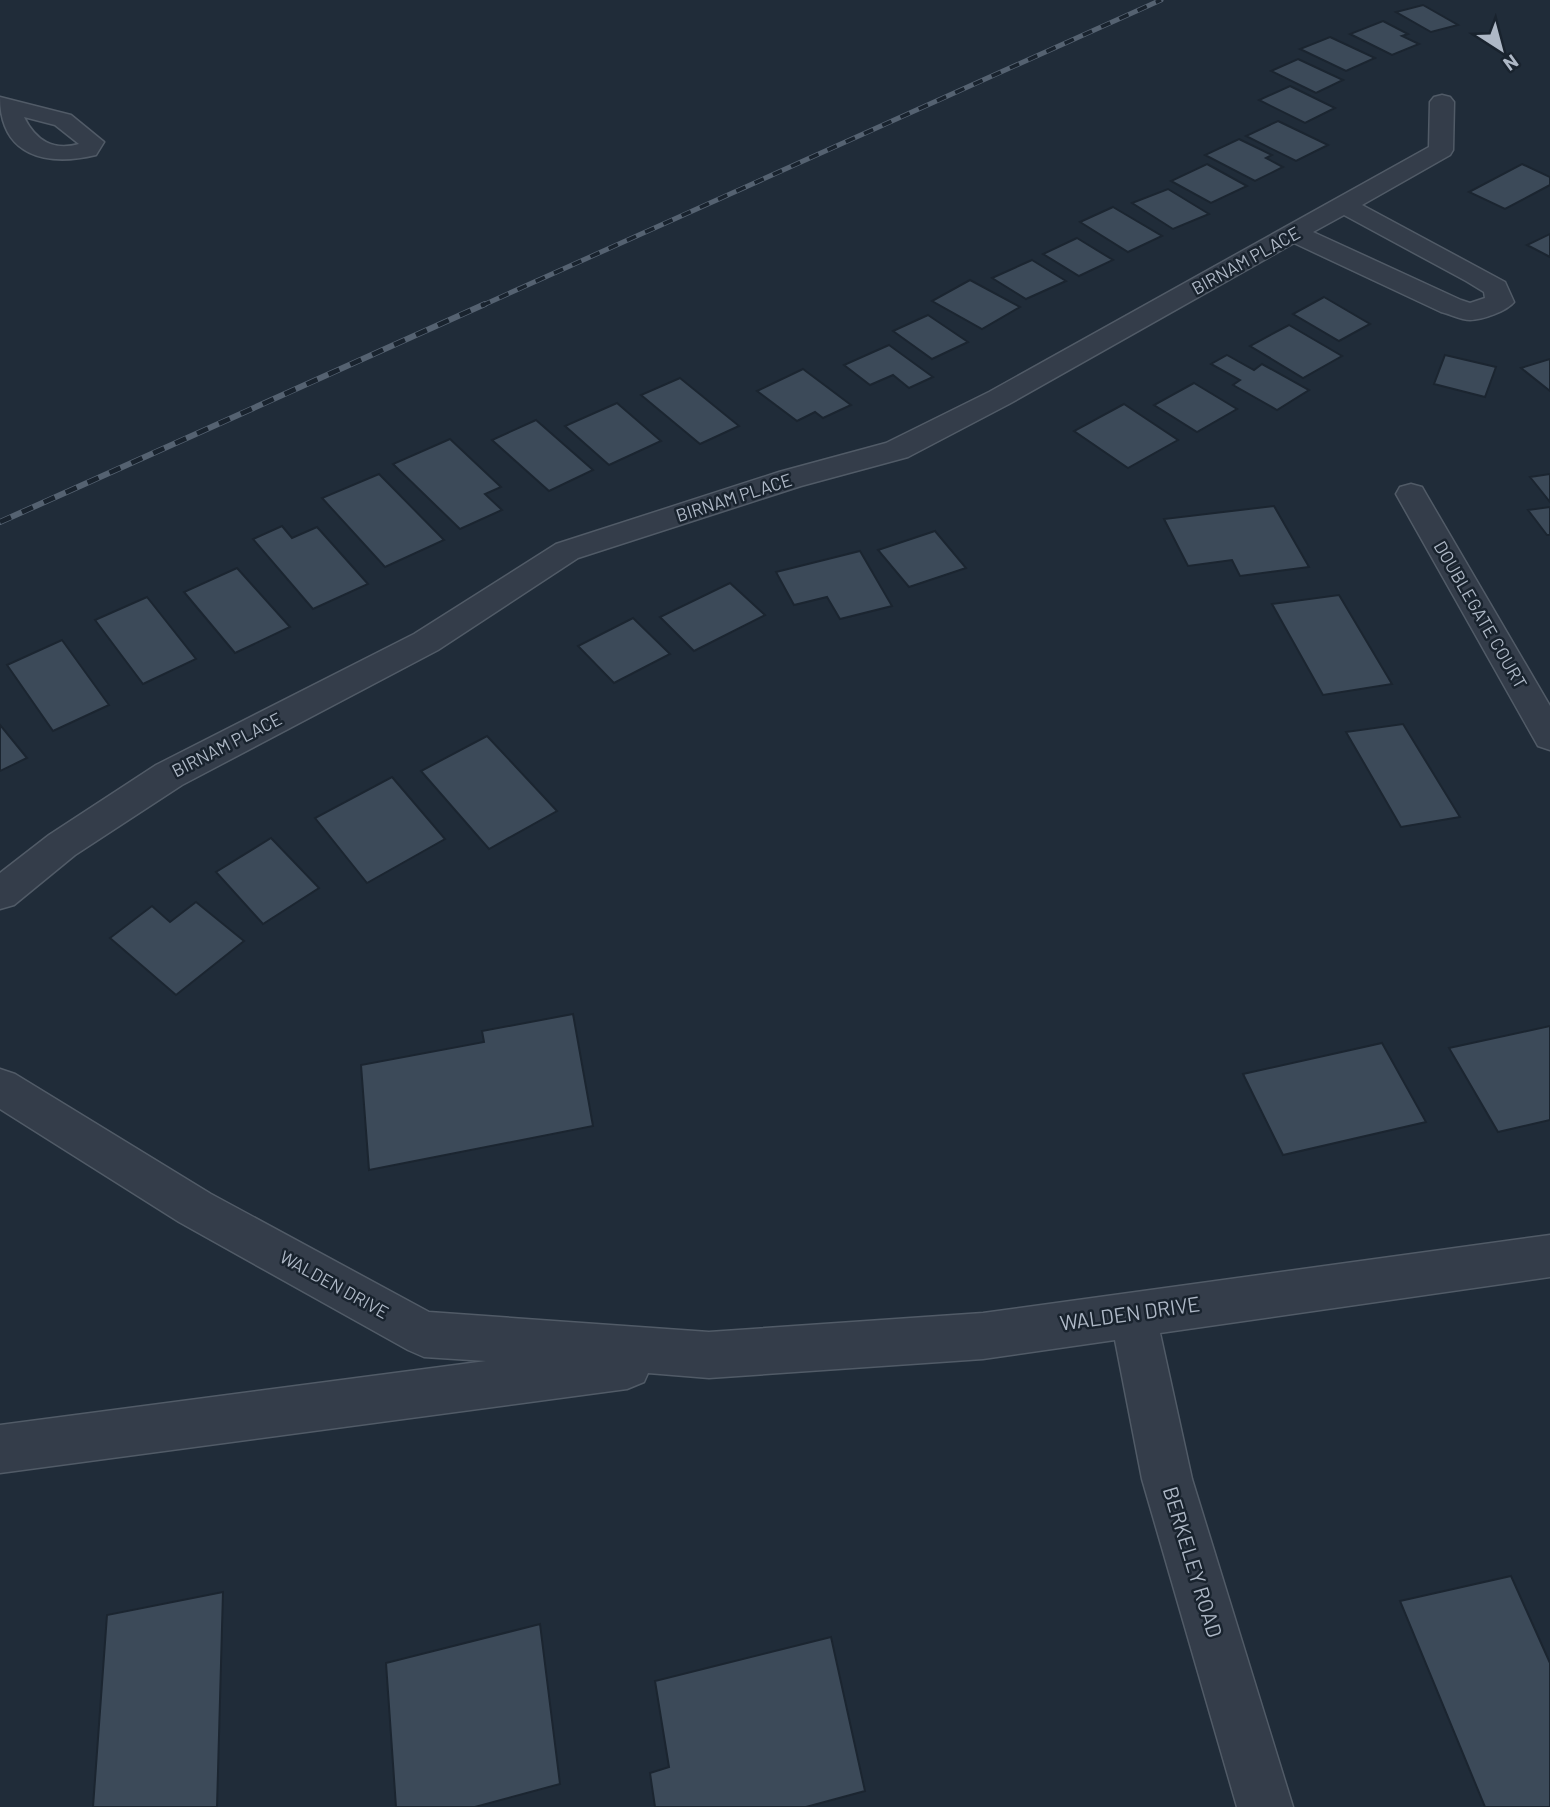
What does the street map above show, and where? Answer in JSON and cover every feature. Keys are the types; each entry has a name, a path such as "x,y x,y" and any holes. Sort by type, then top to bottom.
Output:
{"street":[{"name":"BIRNAM PLACE","path":"0,894 62,845 169,775 426,642 567,551 790,479 897,450 999,398 1441,150 1442,103"},
{"path":"1295,234 1451,306 1471,312 1500,302 1496,288 1344,205"},
{"name":"DOUBLEGATE COURT","path":"1411,494 1550,737"},
{"name":"WALDEN DRIVE","path":"0,1087 195,1208 424,1334 709,1355"},
{"name":"WALDEN DRIVE","path":"0,1449 709,1355 983,1336 1550,1256"},
{"name":"BERKELEY ROAD","path":"1133,1313 1167,1479 1265,1807"}],"building":[{"path":"1423,5 1458,25 1431,32 1396,12"},
{"path":"1383,21 1408,34 1402,36 1419,44 1392,55 1350,34"},
{"path":"1330,37 1375,58 1346,71 1300,49"},
{"path":"1298,59 1343,80 1316,93 1271,71"},
{"path":"1290,86 1335,108 1305,123 1259,100"},
{"path":"1278,121 1328,145 1296,161 1246,136"},
{"path":"1239,139 1272,155 1266,158 1283,167 1255,181 1205,155"},
{"path":"1207,164 1247,186 1211,203 1171,181"},
{"path":"1522,164 1550,177 1550,185 1505,209 1469,192"},
{"path":"1168,189 1209,214 1173,229 1132,203"},
{"path":"1113,207 1162,236 1128,252 1080,222"},
{"path":"1550,234 1550,257 1527,245"},
{"path":"1077,238 1113,260 1079,276 1043,254"},
{"path":"1032,260 1066,281 1026,299 992,278"},
{"path":"970,280 1020,307 982,329 932,301"},
{"path":"1324,297 1370,324 1339,341 1293,314"},
{"path":"928,315 968,342 932,359 893,331"},
{"path":"1289,325 1342,356 1303,378 1250,346"},
{"path":"889,345 933,377 909,388 893,375 870,385 844,365"},
{"path":"1227,355 1254,370 1262,364 1309,390 1277,410 1233,385 1240,380 1211,364"},
{"path":"1445,355 1496,367 1485,397 1434,384"},
{"path":"1550,359 1550,391 1521,368"},
{"path":"803,369 851,405 823,418 815,412 797,421 757,391"},
{"path":"680,378 739,426 700,444 641,395"},
{"path":"1194,383 1237,409 1197,432 1154,405"},
{"path":"617,403 661,441 609,465 565,426"},
{"path":"1124,404 1178,440 1128,468 1074,431"},
{"path":"536,420 593,470 549,491 492,440"},
{"path":"450,439 501,487 485,494 502,510 460,529 393,464"},
{"path":"379,474 444,540 385,567 322,498"},
{"path":"1550,474 1550,502 1530,477"},
{"path":"1274,506 1309,567 1240,576 1232,560 1188,566 1164,519"},
{"path":"1550,507 1550,535 1547,535 1528,510"},
{"path":"282,526 292,538 317,527 368,584 313,609 253,539"},
{"path":"935,531 966,568 909,587 878,550"},
{"path":"860,551 892,606 840,619 827,597 794,605 776,572"},
{"path":"237,568 290,627 235,653 184,592"},
{"path":"730,583 765,615 694,651 660,617"},
{"path":"1339,595 1392,684 1323,695 1272,604"},
{"path":"147,597 196,659 143,684 95,620"},
{"path":"633,618 670,654 614,683 578,646"},
{"path":"62,640 109,705 53,731 7,665"},
{"path":"1403,724 1460,817 1401,827 1346,732"},
{"path":"0,725 27,758 0,771"},
{"path":"487,736 557,811 489,849 421,771"},
{"path":"392,777 445,839 367,883 315,818"},
{"path":"271,838 319,888 263,924 216,872"},
{"path":"196,902 244,941 176,995 110,938 152,906 170,922"},
{"path":"573,1014 593,1126 369,1170 361,1065 484,1042 482,1031"},
{"path":"1550,1026 1550,1120 1498,1132 1449,1048"},
{"path":"1382,1043 1426,1122 1283,1155 1243,1074"},
{"path":"1511,1576 1550,1663 1550,1807 1485,1807 1400,1601"},
{"path":"223,1592 217,1807 93,1807 107,1615"},
{"path":"540,1624 560,1784 475,1807 396,1807 386,1663"},
{"path":"831,1637 865,1791 806,1807 655,1807 650,1773 669,1767 655,1681"}],"railway":[{"path":"481,306 1161,0"},
{"path":"0,522 485,304"}]}
